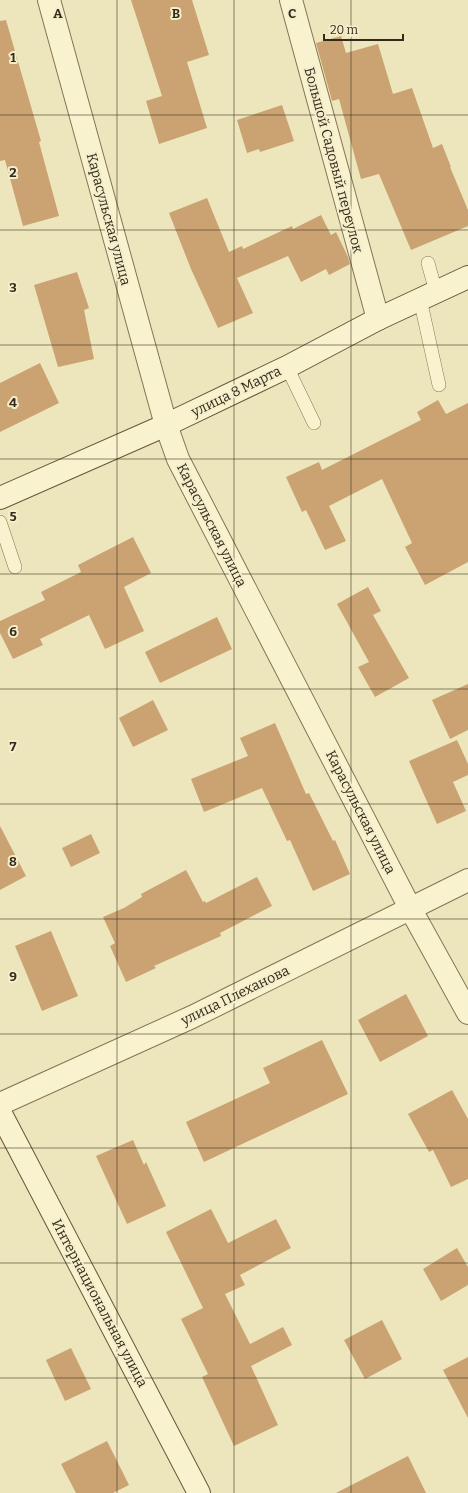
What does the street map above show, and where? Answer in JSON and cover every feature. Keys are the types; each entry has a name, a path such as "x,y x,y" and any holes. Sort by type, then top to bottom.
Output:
{"street":[{"name":"Карасульская улица","path":"49,0 166,425 178,459 410,908 468,1012"},
{"name":"Большой Садовый переулок","path":"291,0 378,319"},
{"name":"улица 8 Марта","path":"0,498 166,425 287,367 378,319 468,277"},
{"name":"улица Плеханова","path":"0,1104 192,1017 468,880"},
{"name":"Интернациональная улица","path":"0,1112 199,1493"}],"lane":[{"path":"428,262 428,296 439,385"},
{"path":"287,367 314,423"},
{"path":"0,522 15,567"}],"building":[{"path":"131,0 192,0 209,55 187,62 207,128 159,144 146,101 162,96"},
{"path":"6,20 41,141 39,142 59,216 23,226 5,160 0,161 0,21"},
{"path":"341,36 346,53 378,44 393,94 412,88 433,148 442,144 468,210 468,226 411,250 379,174 361,179 339,99 332,101 316,43"},
{"path":"282,105 294,141 260,152 259,149 247,153 237,120"},
{"path":"207,198 229,252 242,246 243,249 292,226 293,229 321,215 331,235 336,232 350,264 329,275 326,269 301,282 288,256 237,278 253,313 218,328 191,269 169,213"},
{"path":"77,272 89,308 84,310 94,359 58,367 34,285"},
{"path":"40,363 59,403 0,432 0,383"},
{"path":"438,400 446,414 468,403 468,562 425,585 405,547 412,543 382,479 329,506 346,541 325,550 306,510 302,512 286,477 319,462 322,470 421,420 417,412"},
{"path":"133,537 151,573 124,587 144,631 105,649 89,615 40,639 43,645 13,659 0,633 0,621 45,600 41,592 81,572 78,565"},
{"path":"368,587 381,611 373,615 409,678 375,697 358,667 369,662 337,604"},
{"path":"217,617 232,649 160,683 145,652"},
{"path":"468,684 468,730 450,739 432,700"},
{"path":"153,700 168,730 133,747 119,718"},
{"path":"275,723 306,794 309,793 333,841 335,840 350,874 313,891 290,840 287,841 262,788 204,812 191,779 248,756 240,738"},
{"path":"457,740 468,764 468,775 453,782 466,811 437,824 409,761"},
{"path":"0,826 26,876 0,890"},
{"path":"91,834 100,853 71,867 62,848"},
{"path":"186,870 203,902 205,901 206,903 257,877 272,906 220,933 221,936 154,966 156,968 126,982 110,946 115,943 103,917 124,908 142,897 141,894"},
{"path":"51,931 78,996 42,1011 15,946"},
{"path":"406,994 428,1036 380,1062 358,1020"},
{"path":"322,1040 348,1094 204,1162 186,1122 270,1083 263,1068"},
{"path":"452,1090 468,1119 468,1179 451,1187 433,1150 429,1152 408,1114"},
{"path":"133,1140 144,1165 146,1162 166,1206 127,1224 96,1156"},
{"path":"211,1209 228,1243 276,1219 291,1248 240,1275 245,1285 225,1294 250,1344 283,1327 292,1345 251,1366 278,1425 234,1446 202,1377 208,1374 181,1319 203,1308 166,1232"},
{"path":"457,1248 468,1267 468,1285 441,1301 423,1269"},
{"path":"382,1320 402,1359 365,1379 344,1340"},
{"path":"71,1348 91,1389 65,1401 46,1360"},
{"path":"468,1357 468,1418 443,1370"},
{"path":"107,1441 129,1485 113,1493 76,1493 61,1464"},
{"path":"408,1456 426,1493 336,1493"}]}
